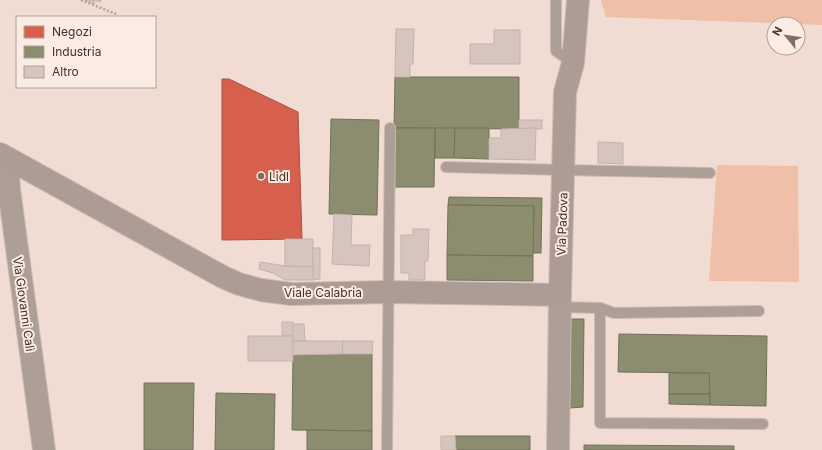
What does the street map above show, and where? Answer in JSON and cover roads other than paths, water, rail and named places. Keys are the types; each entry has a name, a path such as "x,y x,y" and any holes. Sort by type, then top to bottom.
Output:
{"main road":[{"name":"Via Padova","path":"560,301 565,92 573,63 578,0"},
{"name":"Viale Calabria","path":"4,156 223,277 239,284 261,290 291,294 389,292 560,301"}],"street":[{"name":"Via Giovanni Calì","path":"4,156 44,450"},
{"name":"Via Padova","path":"558,450 560,301"}],"lane":[{"path":"556,0 556,51 573,63"},
{"path":"387,450 390,128"},
{"path":"446,167 710,173"},
{"path":"560,301 600,308 614,314 759,311"},
{"path":"600,308 600,423 763,424"}],"place":[{"name":"Lidl","path":"261,176"}]}
